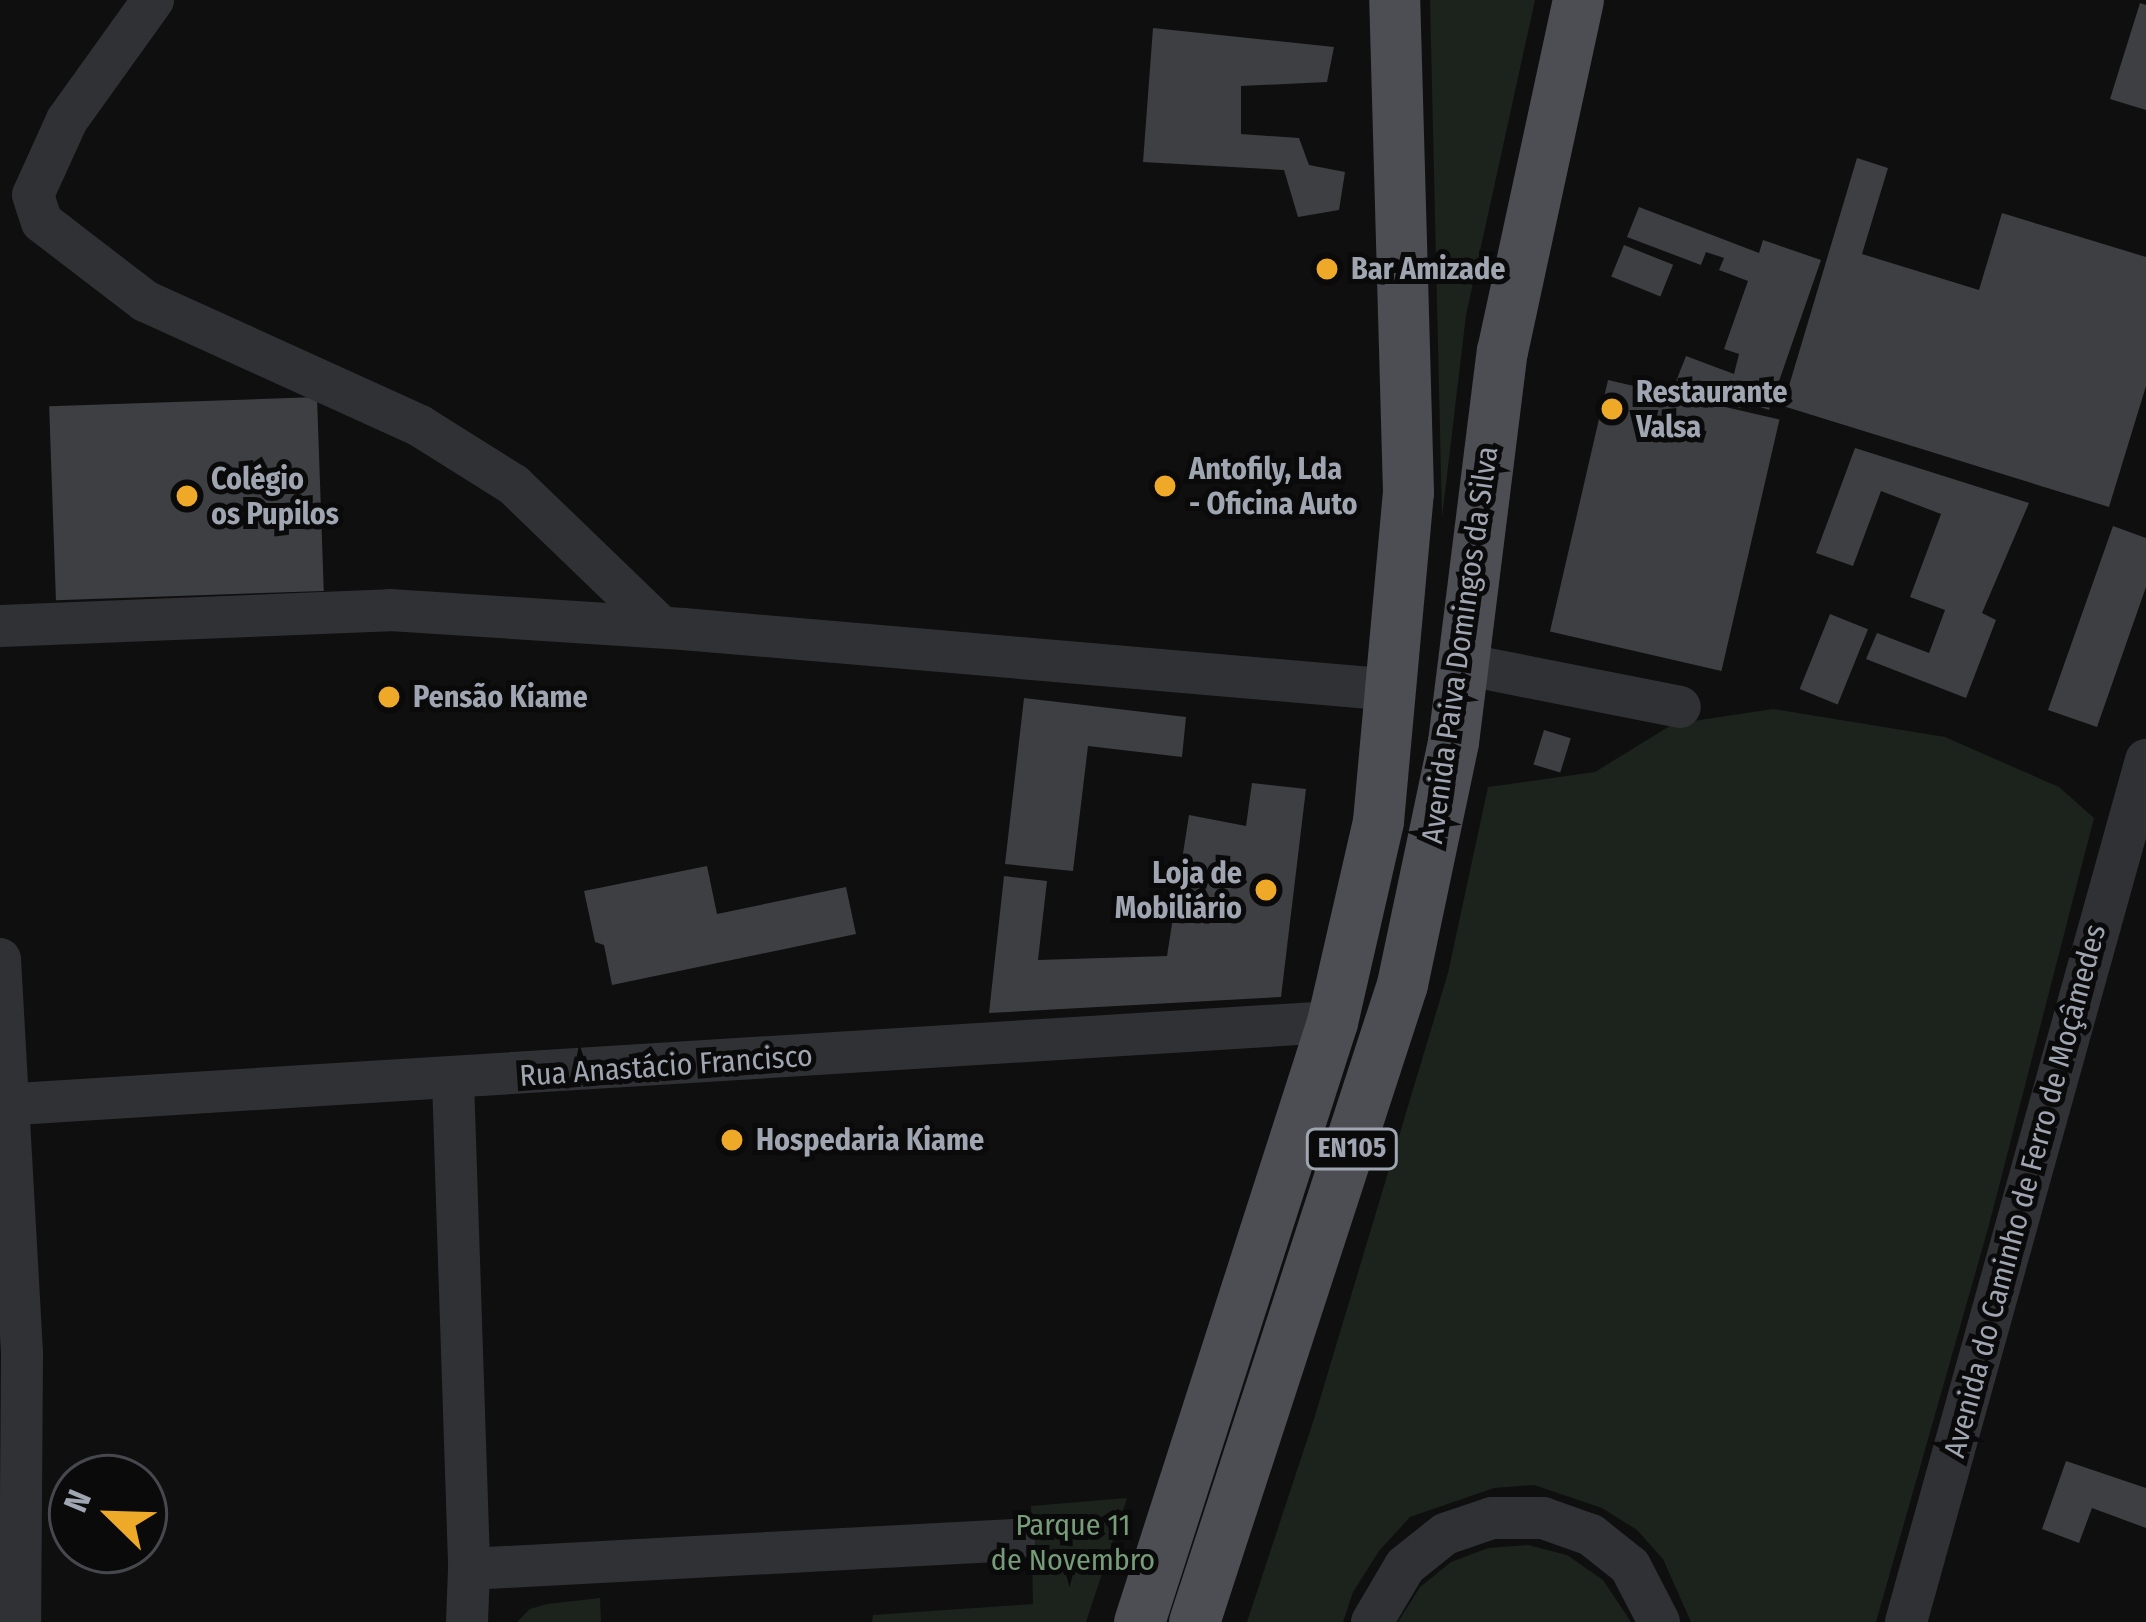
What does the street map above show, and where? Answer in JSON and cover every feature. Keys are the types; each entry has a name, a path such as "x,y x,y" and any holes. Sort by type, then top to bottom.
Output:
{"main road":[{"name":"Avenida Paiva Domingos da Silva","path":"1139,1622 1332,1022 1378,821 1408,492 1394,0"},
{"name":"Avenida Paiva Domingos da Silva","path":"1194,1622 1402,984 1435,841 1463,664 1502,351 1578,0"}],"street":[{"path":"153,0 67,120 33,195 42,222 145,301 420,426 514,484 661,627"},
{"path":"0,626 390,610 661,627 1393,690"},
{"path":"1463,664 1680,707"},
{"name":"Avenida do Caminho de Ferro de Moçâmedes","path":"1906,1622 2146,760"},
{"path":"0,959 22,1355 20,1622"},
{"name":"Rua Anastácio Francisco","path":"6,1105 1332,1022"},
{"path":"452,1080 467,1622"},
{"path":"1372,1622 1405,1566 1445,1534 1492,1518 1543,1518 1591,1535 1630,1567 1659,1622"},
{"path":"469,1569 1014,1540"}],"green space":[{"path":"1430,0 1535,0 1466,315 1442,518"},
{"path":"1773,709 1945,737 2059,787 2094,818 1989,1225 1876,1622 1691,1622 1663,1559 1637,1530 1602,1508 1534,1485 1494,1488 1410,1517 1379,1551 1353,1592 1343,1622 1247,1622 1314,1419 1448,973 1488,787 1595,772 1673,724"},
{"name":"Parque 11 de Novembro","path":"1127,1498 1086,1622 872,1622 873,1615 1033,1604 1031,1506"},
{"path":"1528,1545 1567,1555 1603,1580 1631,1622 1398,1622 1420,1587 1451,1562 1488,1548"},
{"path":"600,1598 601,1622 517,1622 530,1609 547,1604"}],"building":[{"path":"2140,3 2146,5 2146,110 2110,99"},
{"path":"1153,28 1334,47 1327,82 1241,86 1241,134 1299,138 1309,165 1345,172 1339,210 1298,217 1284,170 1143,162"},
{"path":"1857,158 1888,168 1862,254 1979,290 2002,213 2146,257 2146,386 2109,507 1783,406"},
{"path":"1639,207 1759,253 1763,240 1821,260 1769,410 1743,401 1740,408 1675,384 1686,356 1734,374 1739,354 1724,349 1748,281 1719,270 1724,258 1706,252 1701,265 1627,237"},
{"path":"1624,245 1673,265 1660,296 1611,277"},
{"path":"1608,380 1779,420 1721,671 1550,631"},
{"name":"Colégio os Pupilos","path":"317,397 324,591 56,600 49,406"},
{"path":"1855,448 2029,503 1982,613 1996,620 1966,698 1866,659 1877,633 1929,653 1945,610 1910,597 1941,514 1881,491 1853,566 1816,553"},
{"path":"2113,526 2146,538 2146,587 2097,727 2048,710"},
{"path":"1830,614 1868,629 1838,704 1800,689"},
{"path":"1024,698 1186,717 1182,757 1088,746 1073,871 1005,864"},
{"path":"1544,730 1571,738 1560,773 1533,764"},
{"path":"1252,783 1306,789 1281,997 989,1013 1004,876 1047,881 1038,960 1167,956 1189,815 1246,826"},
{"path":"707,866 717,914 846,887 856,934 612,985 604,945 595,942 584,891"},
{"path":"2066,1461 2146,1488 2146,1528 2092,1508 2079,1543 2042,1529"}],"place":[{"name":"Bar Amizade","path":"1327,269"},
{"name":"Restaurante Valsa","path":"1612,409"},
{"name":"Antofily, Lda - Oficina Auto","path":"1165,486"},
{"name":"Colégio os Pupilos","path":"187,496"},
{"name":"Pensão Kiame","path":"389,697"},
{"name":"Loja de Mobiliário","path":"1266,890"},
{"name":"Hospedaria Kiame","path":"732,1140"}]}
